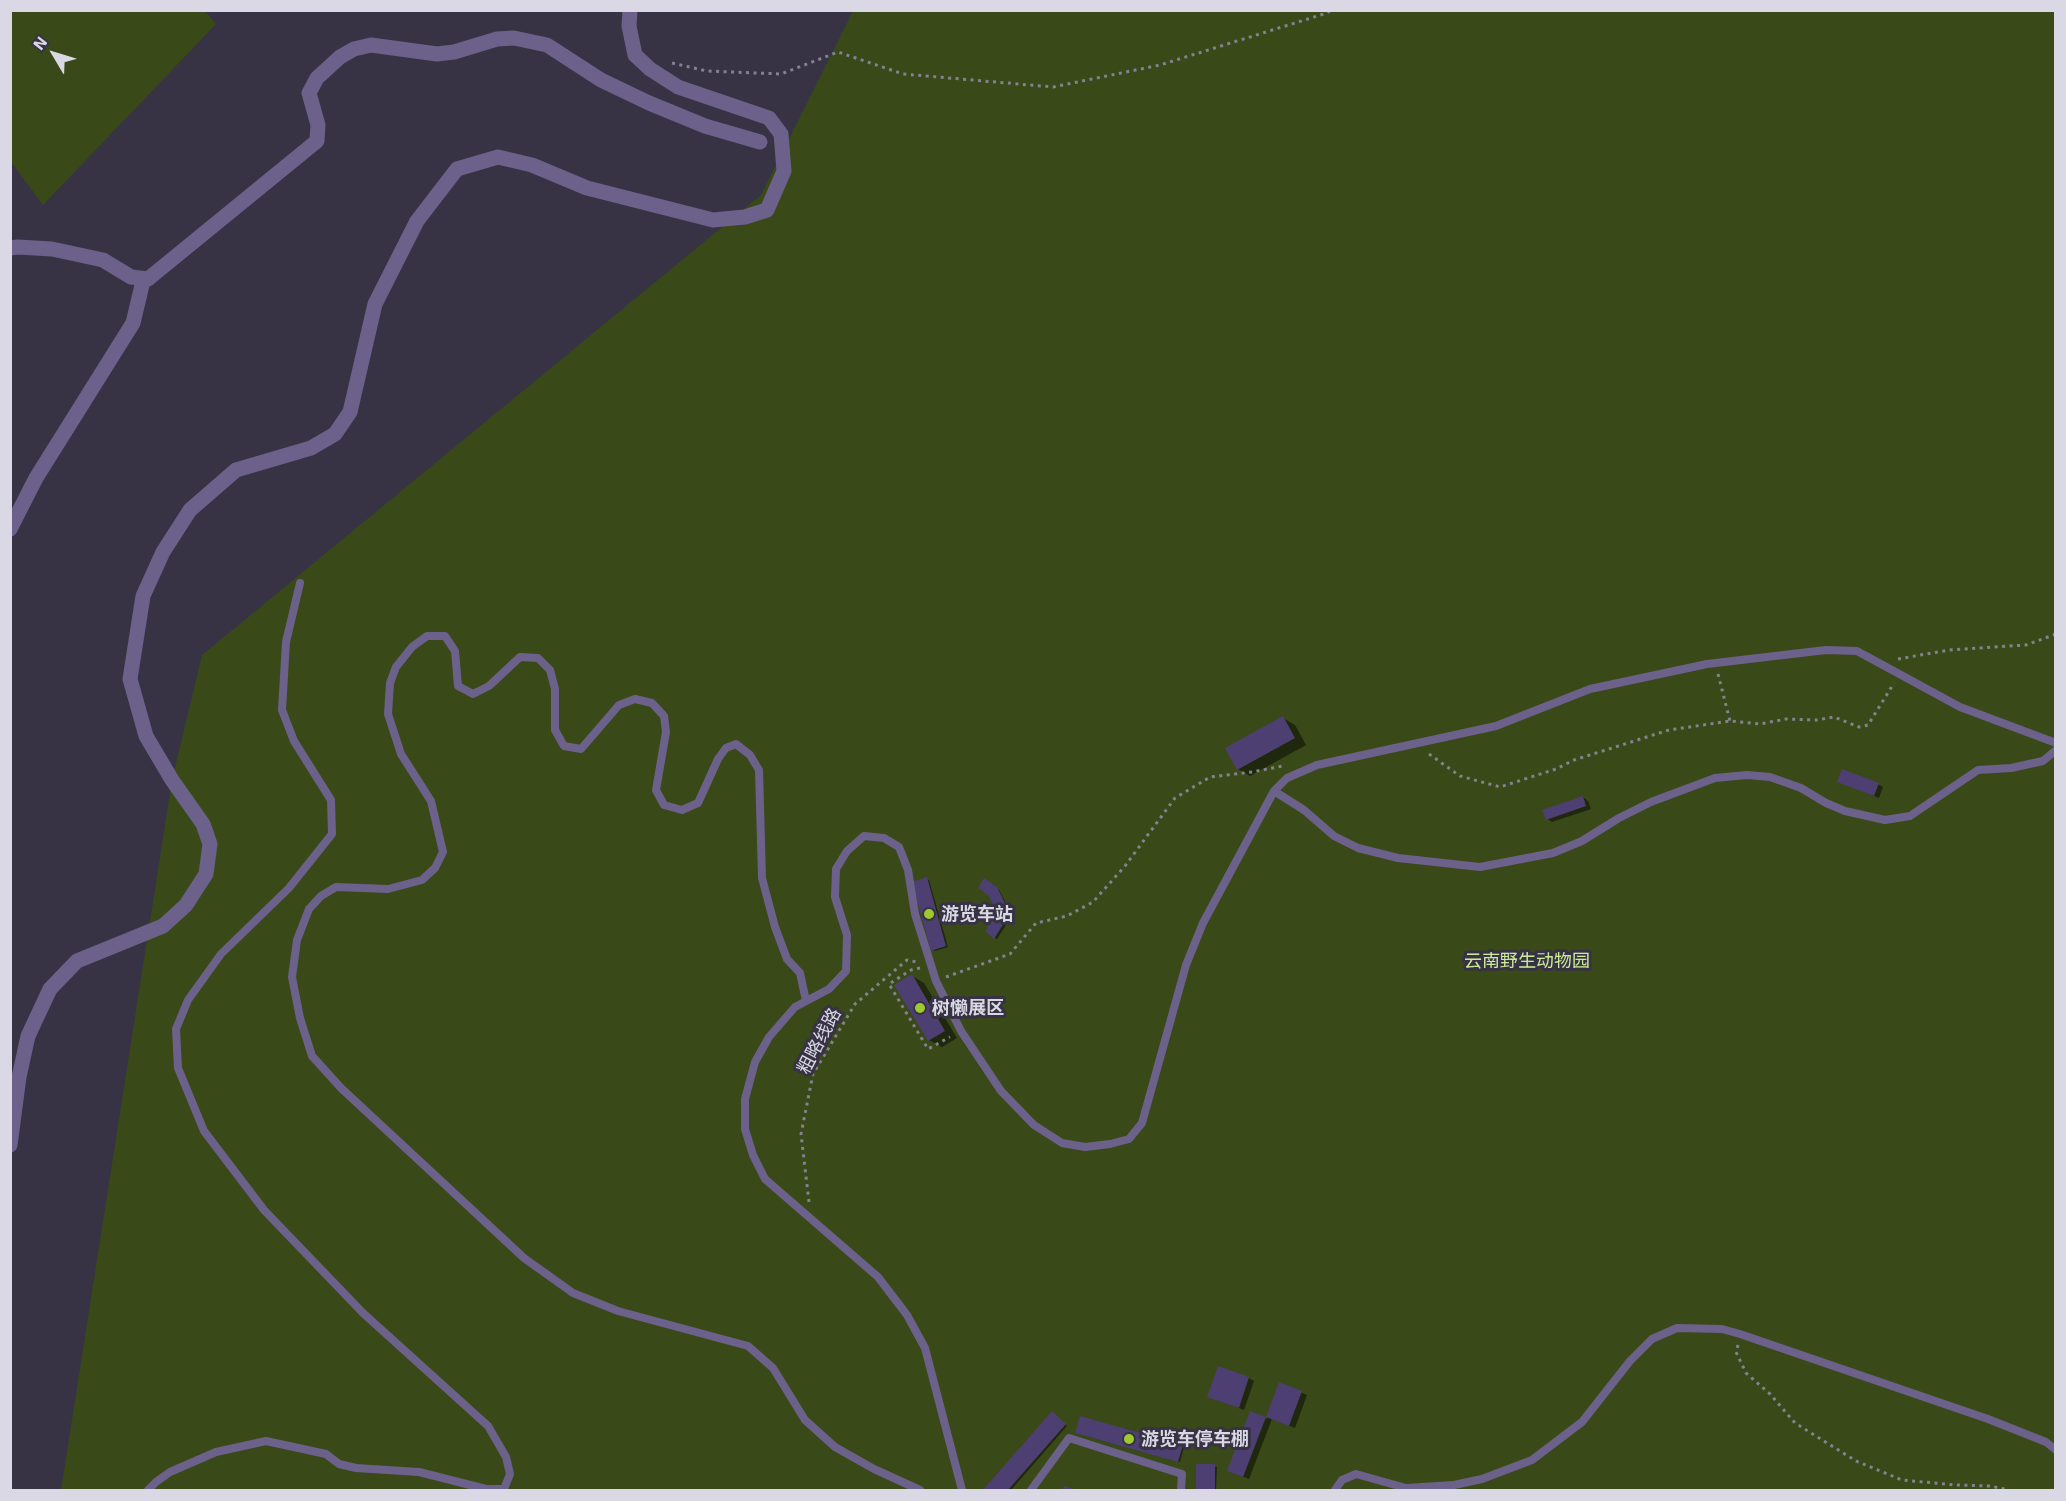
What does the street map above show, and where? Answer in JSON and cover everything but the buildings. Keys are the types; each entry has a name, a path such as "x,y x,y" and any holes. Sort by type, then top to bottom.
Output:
{"street":[{"path":"10,1145 19,1077 28,1036 50,989 77,961 163,926 186,905 206,874 210,844 203,824 172,780 146,736 130,679 142,596 163,552 190,510 236,470 311,448 335,434 350,412 375,304 417,221 457,169 498,157 532,165 587,188 713,220 745,217 767,210 784,171 781,134 769,118 678,87 650,69 635,55 629,26 630,10"},
{"path":"10,529 36,478 133,323 143,281 316,141 318,124 309,93 317,78 340,57 354,49 371,45 437,54 454,52 497,39 514,38 547,45 601,80 649,104 705,126 760,142"},
{"path":"10,248 52,249 104,260 131,277 148,279"}],"lane":[{"path":"148,1491 170,1472 216,1452 266,1442 326,1454 339,1464 356,1468 419,1472 486,1489 504,1489 510,1474 506,1457 488,1426 363,1312 264,1210 204,1131 178,1068 177,1029 188,999 221,954 289,888 332,834 331,800 294,741 282,710 286,642 300,582"},
{"path":"806,1001 800,973 787,959 775,927 762,878 759,770 750,755 736,744 726,748 718,759 698,803 682,810 664,805 656,790 666,732 664,716 652,703 635,699 619,705 581,748 564,746 555,730 555,689 550,670 538,658 520,657 489,686 473,694 458,686 455,651 445,636 427,636 412,647 396,667 390,683 388,714 401,754 431,801 443,852 435,868 422,880 388,889 336,887 321,896 309,909 297,940 292,977 300,1018 312,1056 341,1088 524,1258 582,1297 618,1311 748,1346 773,1368 805,1420 835,1447 873,1469 920,1491"},
{"path":"962,1491 925,1348 907,1315 878,1277 765,1179 753,1155 745,1129 745,1099 755,1062 769,1037 795,1007 829,989 846,971 848,935 835,897 836,869 847,851 864,836 884,838 899,847 908,870 915,914 936,981 961,1031 1000,1091 1034,1125 1062,1143 1085,1148 1129,1139 1142,1123 1186,965 1203,923 1274,791 1287,778 1317,765 1496,726 1590,689 1715,663 1826,650 1857,651 1960,707 2055,743"},
{"path":"1274,791 1304,810 1334,836 1358,848 1398,858 1480,867 1553,853 1582,841 1619,818 1652,802 1715,778 1747,775 1770,777 1801,788 1845,811 1885,819 1910,816 1978,770 2011,768 2043,761 2055,750"},
{"path":"1335,1491 1342,1480 1356,1474 1406,1488 1455,1485 1482,1479 1532,1460 1582,1422 1630,1361 1652,1339 1677,1328 1722,1329 1740,1334 1988,1419 2046,1442 2055,1450"},
{"path":"1031,1491 1069,1438 1182,1474 1181,1491"}],"path":[{"path":"666,62 707,71 781,74 838,52 903,74 1053,87 1160,65 1327,14 1331,10"},
{"path":"1879,662 1949,650 2026,645 2055,634"},
{"path":"1715,663 1730,722"},
{"path":"1413,744 1460,776 1500,787 1556,770 1574,760 1669,730 1730,722 1760,724 1786,719 1817,720 1834,717 1859,727 1868,725 1900,674"},
{"path":"936,981 1010,954 1036,923 1068,916 1093,902 1125,866 1175,798 1210,777 1287,765"},
{"name":"粗略线路","path":"812,1219 801,1134 813,1074 855,1004 906,960 931,965"},
{"path":"931,965 911,970 889,984 928,1049 961,1031"},
{"path":"1740,1334 1736,1352 1746,1373 1770,1394 1795,1423 1856,1461 1902,1480 1990,1486 2009,1491"}],"green space":[{"path":"11,10 205,11 216,24 43,205 11,162"},
{"name":"云南野生动物园","path":"853,11 2055,11 2055,1490 61,1490 172,780 202,655 761,195"}],"place":[{"name":"游览车站","path":"929,914"},
{"name":"树懒展区","path":"920,1008"},
{"name":"游览车停车棚","path":"1129,1439"}]}
